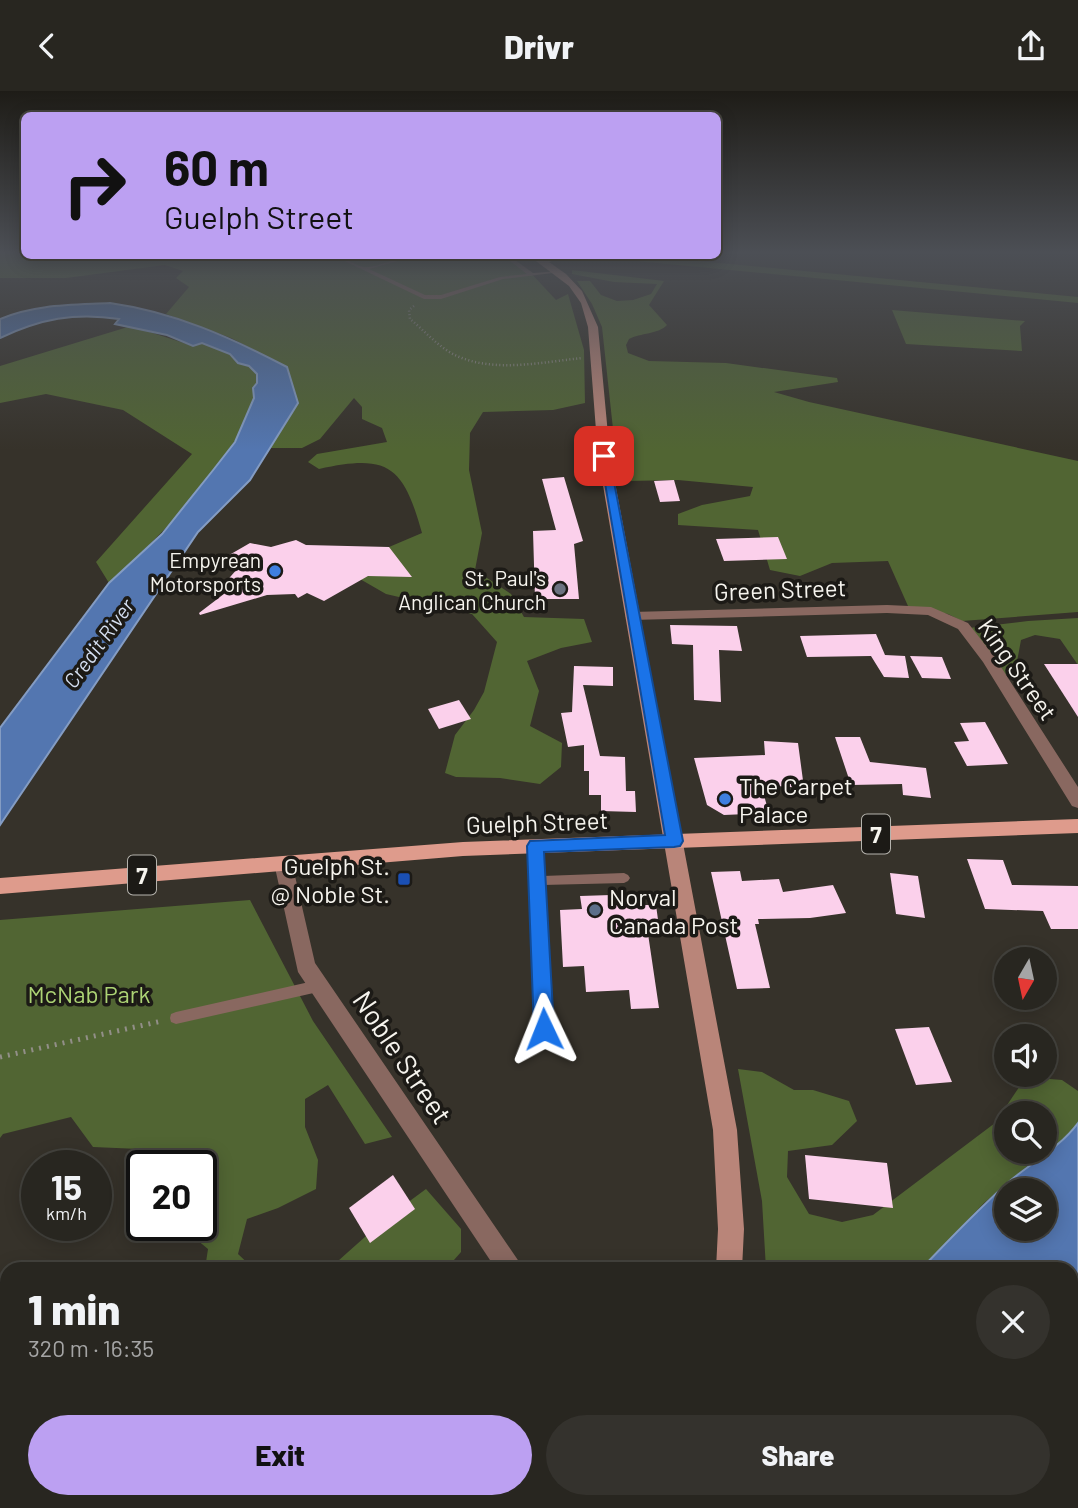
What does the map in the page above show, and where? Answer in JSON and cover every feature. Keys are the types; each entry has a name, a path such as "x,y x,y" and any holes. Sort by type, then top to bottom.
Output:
{"main road":[{"path":"590,317 597,357 604,456 725,1131 732,1230 730,1262"},
{"name":"Guelph Street","path":"1,886 463,849 1078,826"}],"street":[{"name":"Green Street","path":"632,616 887,609 931,611"},
{"name":"King Street","path":"931,611 963,626 989,659 1078,801"},
{"name":"Noble Street","path":"283,863 305,966 506,1262"}],"lane":[{"path":"536,846 544,1029"},
{"path":"538,881 624,878"},
{"path":"176,1018 318,986"}],"path":[{"path":"410,317 456,355 475,361 524,363 597,357"},
{"path":"0,1057 176,1018"}],"green space":[{"path":"174,317 575,317 584,350 585,403 553,410 483,412 470,433 469,470 482,533 475,570 511,594 524,617 584,619 592,642 561,648 527,661 539,691 530,726 562,743 561,767 540,784 500,778 456,777 445,773 455,735 484,692 497,642 472,614 386,594 353,575 389,547 422,533 408,492 389,470 377,465 362,463 319,469 308,462 317,454 387,442 382,428 362,419 362,407 354,398 320,439 302,448 269,448 298,403 287,367 231,338"},
{"path":"598,317 660,317 667,325 629,339 626,345 628,353 649,361 726,363 837,378 838,382 774,392 1078,461 1078,612 962,621 948,614 908,606 888,561 832,563 800,576 770,570 758,530 678,525 678,514 702,505 750,496 753,487 678,480 627,481 617,466 602,327"},
{"path":"895,317 978,317 1025,321 1020,326 1022,351 906,344"},
{"path":"131,326 193,346 202,343 230,354 257,374 253,401 224,458 177,515 109,583 96,562 192,454 123,410 46,394 0,403 0,366"},
{"path":"1078,618 1078,665 1060,639 1035,635 1021,640 1016,667 1009,675 995,673 969,628 1028,621"},
{"name":"McNab Park","path":"250,900 313,1021 392,1137 365,1144 328,1085 305,1099 305,1127 318,1160 316,1189 278,1208 247,1219 238,1254 247,1262 206,1262 208,1249 198,1241 217,1241 217,1150 93,1147 71,1117 3,1134 0,1138 0,920"},
{"path":"738,1069 762,1072 794,1090 813,1090 849,1101 857,1121 832,1145 788,1151 787,1177 809,1214 842,1222 873,1215 994,1124 994,1164 1030,1164 1013,1178 994,1178 994,1195 928,1262 766,1262 762,1201"},
{"path":"1057,1080 1078,1091 1078,1123 1065,1140 1057,1145 1057,1101 1010,1101 1019,1087 1057,1087"},
{"path":"426,1189 461,1229 461,1252 452,1262 337,1262 384,1220"}],"water":[{"name":"Credit River","path":"72,317 29,326 0,338 0,319"},
{"name":"Credit River","path":"104,317 172,317 244,346 287,367 298,403 250,480 198,532 0,825 0,728 109,583 162,534 235,442 254,398 253,388 257,383 257,374 249,366 238,363 230,354 202,343 193,346 167,335 115,324 119,319"},
{"path":"1078,1123 1078,1262 928,1262 994,1196 994,1241 1057,1241 1057,1178 1014,1178 1032,1164 1057,1164 1057,1145"}],"building":[{"path":"564,477 583,541 574,544 579,599 535,599 533,531 556,530 542,479"},
{"path":"674,480 680,501 660,502 654,481"},
{"path":"778,537 787,559 724,561 716,539"},
{"name":"Empyrean Motorsports","path":"296,540 306,545 389,547 412,577 368,576 324,601 307,593 298,598 295,594 267,595 200,615 199,613 233,587 224,584 238,568 224,558 250,543 271,547"},
{"path":"670,625 737,626 742,651 719,650 721,702 694,700 693,645 672,644"},
{"path":"876,634 885,655 905,656 909,678 884,677 871,656 807,657 800,636"},
{"path":"910,656 942,657 951,679 922,678"},
{"path":"1044,664 1078,664 1078,717"},
{"path":"574,666 613,667 613,686 583,685 600,756 625,757 626,791 635,791 636,812 601,811 601,795 589,795 589,771 584,771 584,745 568,747 561,713 572,712"},
{"path":"459,700 471,719 439,729 428,709"},
{"path":"985,722 1008,764 967,766 954,742 969,741 960,723"},
{"path":"835,737 860,737 870,762 926,768 931,798 903,795 902,784 851,785"},
{"path":"764,741 798,743 804,788 761,785 769,813 724,815 707,805 694,758 765,755"},
{"path":"967,859 1003,860 1012,885 1078,886 1078,929 1051,929 1043,911 985,909"},
{"path":"740,871 742,881 779,879 783,892 833,885 846,913 810,918 758,919 759,924 755,924 770,988 737,989 711,872"},
{"path":"890,873 918,876 925,918 896,914"},
{"path":"642,894 643,905 656,905 659,927 647,927 659,1008 631,1009 629,990 586,992 584,966 563,967 560,910 582,909 580,896"},
{"path":"929,1027 952,1082 916,1085 895,1029"},
{"path":"805,1155 887,1163 893,1208 809,1199"},
{"path":"393,1175 415,1209 370,1243 349,1208"}],"place":[{"name":"Empyrean Motorsports","path":"275,571"},
{"name":"St. Paul's Anglican Church","path":"560,589"},
{"name":"The Carpet Palace","path":"725,799"},
{"name":"Guelph St. @ Noble St.","path":"404,879"},
{"name":"Norval Canada Post","path":"595,910"}],"route":[{"path":"544,1029 536,846 674,841 604,456"}]}
